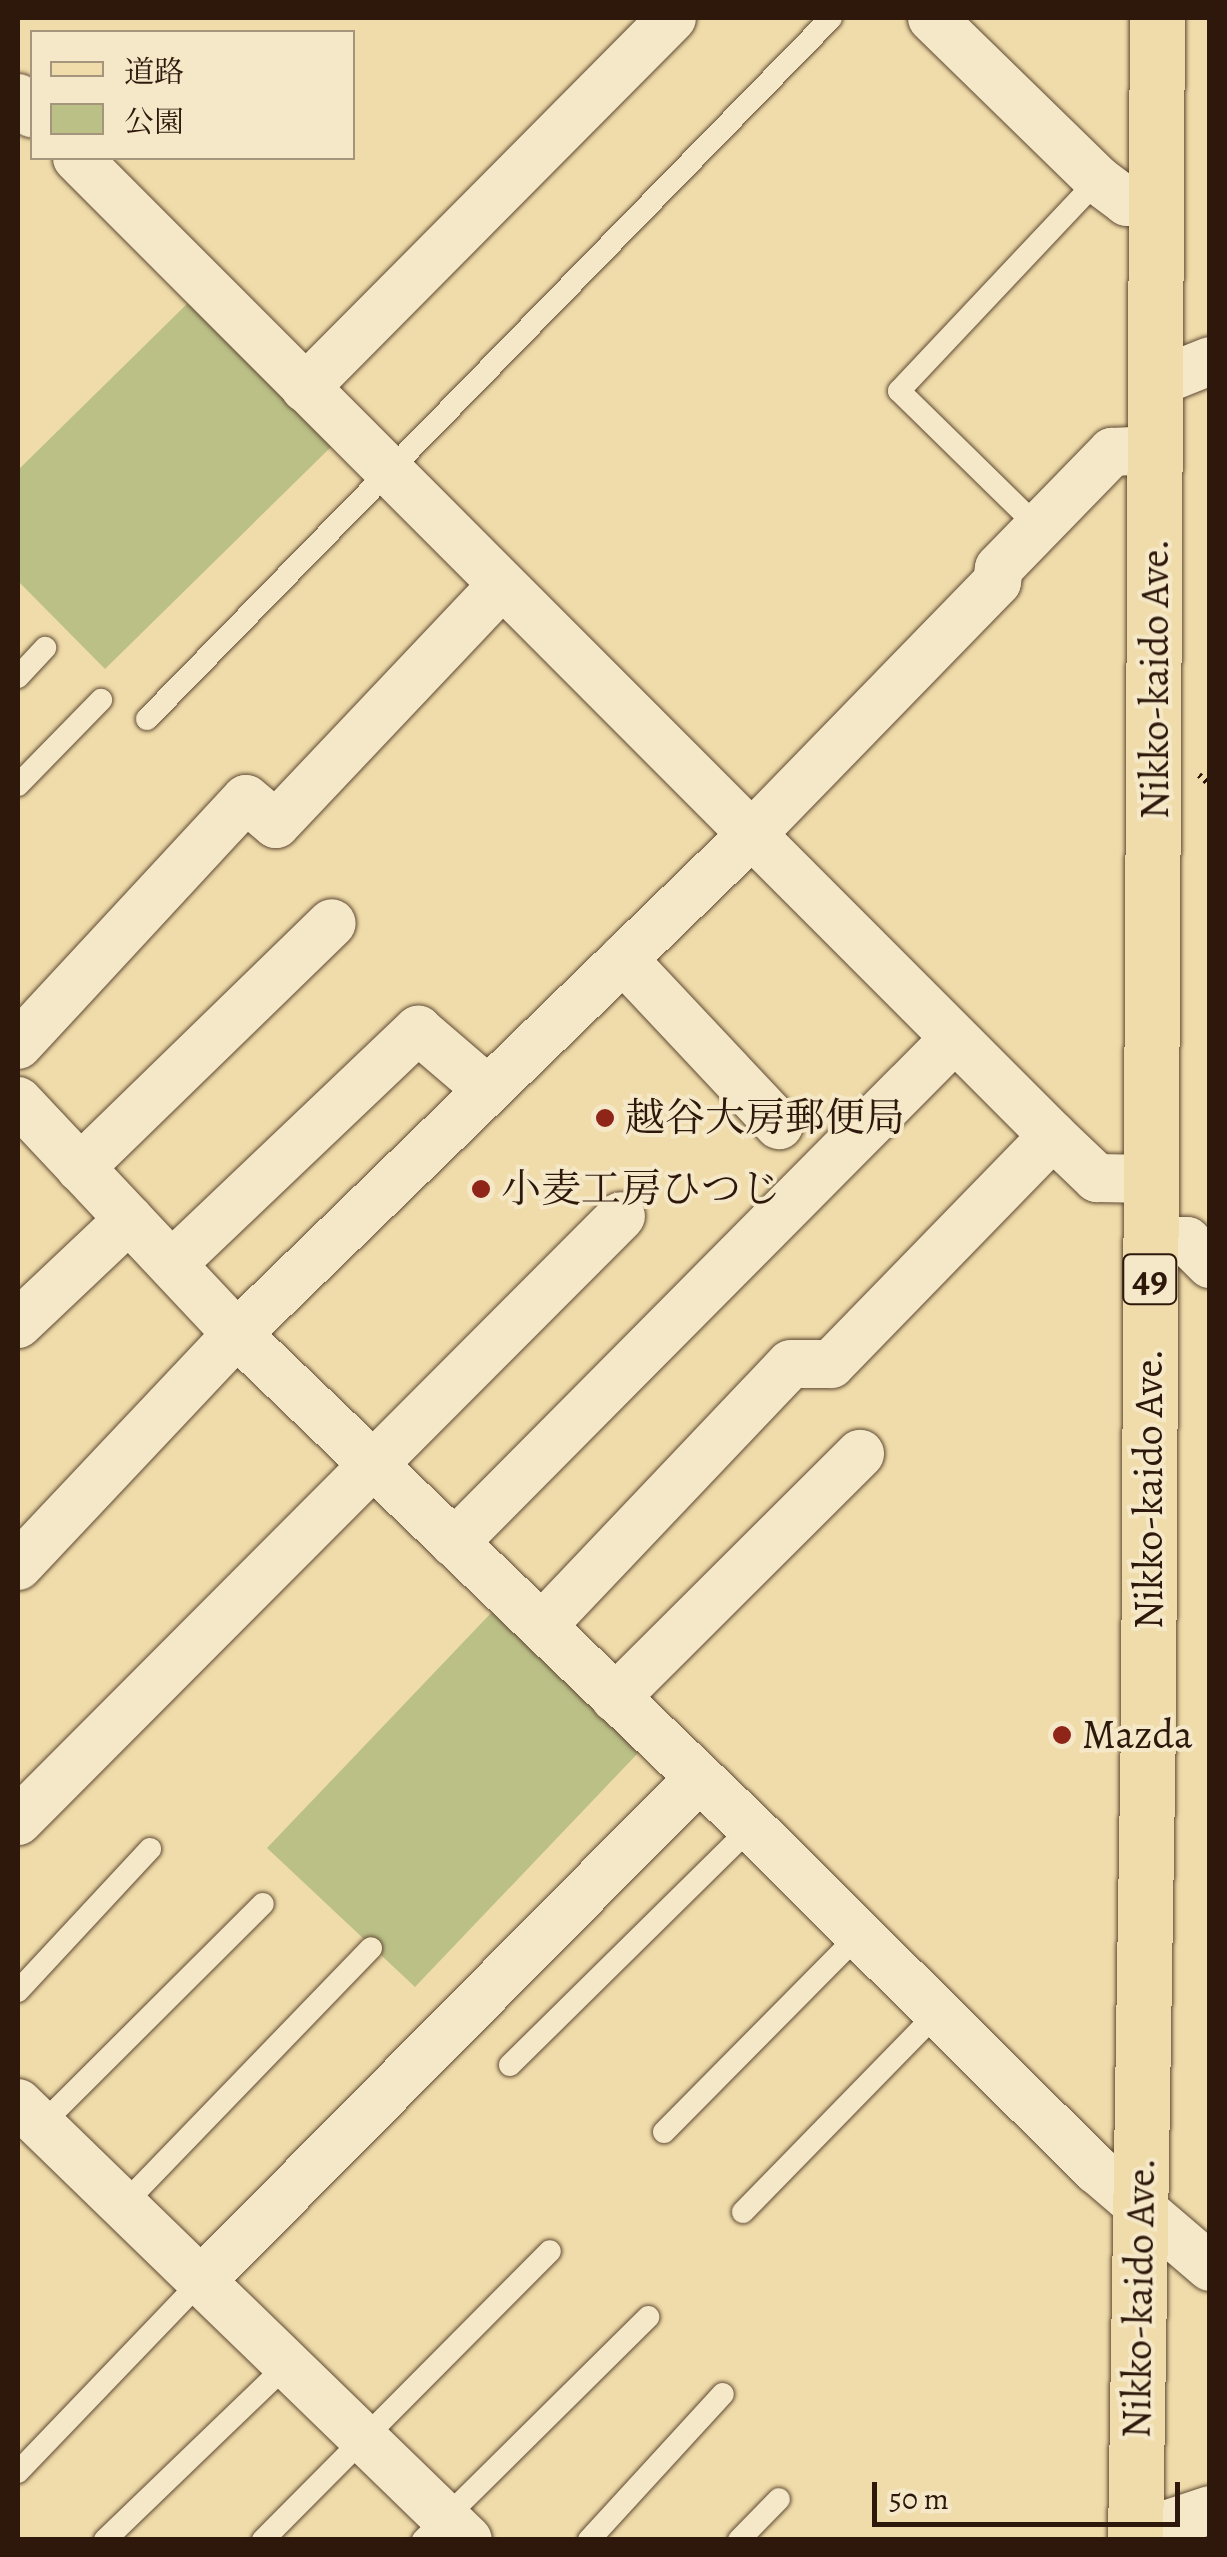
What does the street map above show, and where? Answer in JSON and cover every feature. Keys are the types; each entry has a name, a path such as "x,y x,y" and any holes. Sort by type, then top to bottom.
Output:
{"main road":[{"name":"Nikko-kaido Ave.","path":"1135,2537 1150,1241 1157,18"}],"street":[{"path":"305,388 672,18"},
{"path":"932,18 1098,180 1127,202 1156,202"},
{"path":"79,160 388,476 1097,1178 1150,1179"},
{"path":"1155,383 1210,361"},
{"path":"18,1566 237,1334 752,833 996,582 999,568 1112,452 1155,450"},
{"path":"18,1045 246,799 276,824 502,586"},
{"path":"80,1168 332,923"},
{"path":"622,959 779,1124"},
{"path":"172,1264 418,1030 488,1090"},
{"path":"454,1543 954,1038"},
{"path":"26,1128 80,1168 237,1334 752,1827 1140,2207 1210,2267"},
{"path":"542,1626 791,1364 831,1364 1053,1136"},
{"path":"18,1820 622,1216"},
{"path":"18,1324 129,1219"},
{"path":"1150,1241 1187,1242 1210,1264"},
{"path":"615,1698 860,1454"},
{"path":"201,2280 699,1778"},
{"path":"29,2114 365,2439 445,2532"},
{"path":"1135,2537 1210,2510"}],"lane":[{"path":"147,720 831,18"},
{"path":"1037,526 899,391 1098,180"},
{"path":"18,677 44,648"},
{"path":"18,785 101,700"},
{"path":"510,2066 752,1827"},
{"path":"18,1991 150,1849"},
{"path":"29,2114 263,1904"},
{"path":"664,2132 859,1935"},
{"path":"124,2206 371,1948"},
{"path":"743,2212 939,2012"},
{"path":"263,2540 550,2251"},
{"path":"18,2472 201,2280"},
{"path":"445,2532 648,2317"},
{"path":"105,2540 288,2364"},
{"path":"589,2540 722,2394"},
{"path":"739,2540 779,2498"}],"green space":[{"path":"191,300 334,444 105,669 18,581 18,470"},
{"path":"492,1612 640,1751 415,1987 267,1848"}],"place":[{"name":"越谷大房郵便局","path":"605,1118"},
{"name":"小麦工房ひつじ","path":"481,1189"},
{"name":"Mazda","path":"1062,1735"}]}
